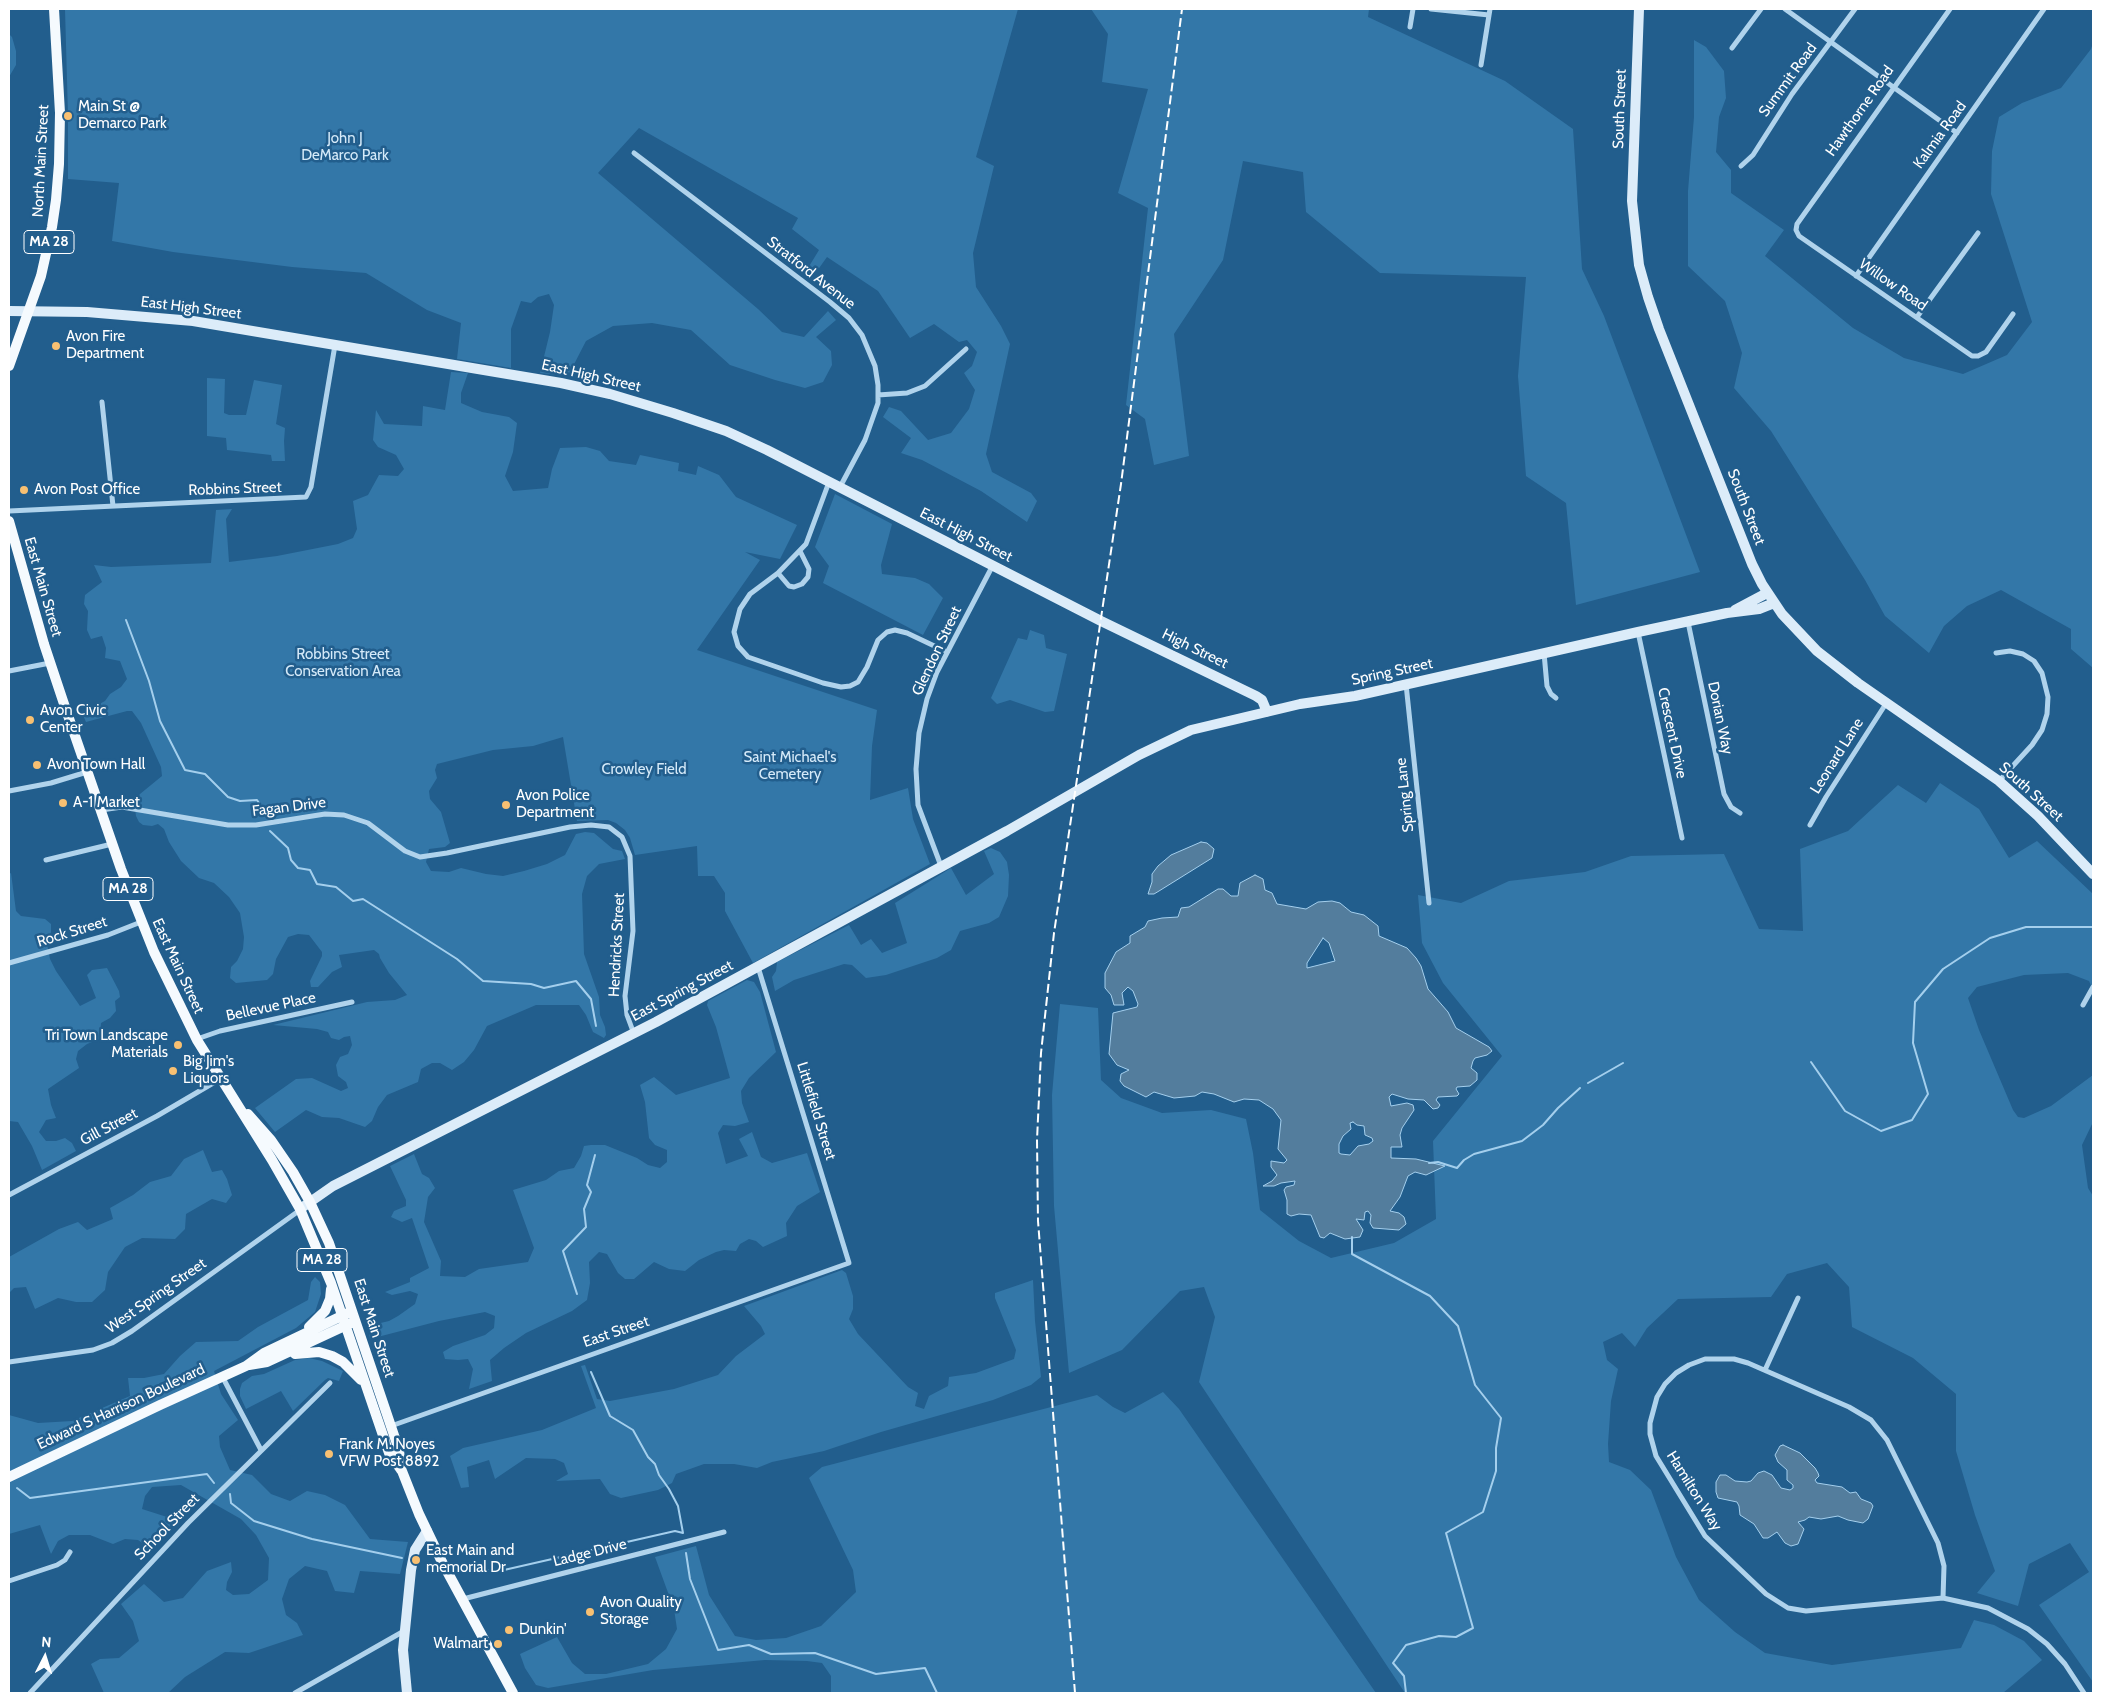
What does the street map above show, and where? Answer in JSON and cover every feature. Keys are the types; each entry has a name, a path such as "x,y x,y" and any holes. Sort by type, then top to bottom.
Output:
{"main road":[{"name":"North Main Street","path":"30,311 48,249 58,171 60,113 54,9"},
{"name":"South Street","path":"1639,9 1632,201 1635,239 1641,273 1659,329 1752,564 1767,593 1797,631 1817,652 1999,781 2038,816 2093,874"},
{"name":"East High Street","path":"9,311 88,312 176,319 561,382 616,396 726,431 829,481 1101,621"},
{"name":"MA 28","path":"9,366 30,311"},
{"name":"East Main Street","path":"9,521 50,664 141,922 197,1040 220,1079 236,1101 300,1209 331,1283 389,1453 402,1472 427,1532"},
{"name":"Spring Street","path":"1728,613 1767,593"},
{"name":"Spring Street","path":"1075,792 1139,755 1191,730 1638,632 1728,613 1759,609 1774,603"},
{"name":"High Street","path":"1101,621 1256,696 1264,703 1267,712"},
{"name":"East Spring Street","path":"300,1209 333,1186 634,1034 1075,792"},
{"name":"East Main Street","path":"236,1101 271,1140 310,1202 329,1243 399,1450 402,1472"},
{"path":"292,1339 313,1324 325,1311 330,1299 331,1283"},
{"name":"Edward S Harrison Boulevard","path":"246,1366 264,1353 292,1339 355,1316"},
{"name":"Edward S Harrison Boulevard","path":"9,1477 222,1376 246,1366 267,1362 343,1320"},
{"path":"267,1362 300,1352 320,1352 342,1362 364,1383"},
{"name":"MA 28","path":"427,1532 513,1693"},
{"path":"407,1693 403,1650 404,1631 415,1550 427,1532"}],"street":[{"path":"1410,27 1413,9"},
{"path":"1431,9 1489,16"},
{"path":"1481,65 1490,9"},
{"path":"1732,48 1761,9"},
{"path":"1785,9 1958,133"},
{"name":"Summit Road","path":"1742,166 1753,155 1792,94 1855,9"},
{"name":"Hawthorne Road","path":"1796,230 1797,224 1950,9"},
{"name":"Kalmia Road","path":"1856,276 2044,9"},
{"name":"Stratford Avenue","path":"634,153 849,318 862,335 872,356 878,376 878,396 870,430 840,487"},
{"name":"Willow Road","path":"1796,230 1799,236 1967,353 1978,356 1986,352 2013,314"},
{"path":"1917,317 1978,233"},
{"name":"Robbins Street","path":"9,511 298,499 307,496 311,488 335,345"},
{"path":"878,396 907,393 925,386 966,349"},
{"path":"102,402 113,506"},
{"path":"829,481 808,540 800,551 778,572 744,601 737,617 734,632 735,640 741,651 748,656 777,668 841,687 850,686 858,682 880,637 890,631 907,633 947,652"},
{"path":"778,572 789,586 794,587 802,584 808,577 809,568 800,551"},
{"name":"Glendon Street","path":"941,867 920,812 916,791 918,742 924,707 937,672 993,565"},
{"name":"Dorian Way","path":"1688,622 1724,794 1731,807 1740,813"},
{"name":"Crescent Drive","path":"1638,632 1682,838"},
{"path":"1996,653 2010,651 2023,654 2034,662 2042,673 2048,697 2047,714 2042,730 2032,745 1999,781"},
{"path":"1544,653 1547,686 1551,694 1556,698"},
{"path":"9,671 50,664"},
{"name":"Spring Lane","path":"1406,684 1429,904"},
{"name":"Leonard Lane","path":"1810,825 1886,702"},
{"path":"9,790 50,783 87,772"},
{"name":"Fagan Drive","path":"100,810 122,807 228,825 256,824 326,814 344,815 368,823 405,851 420,857 447,854 564,828 602,826 614,830 622,837 630,856"},
{"path":"46,860 112,844"},
{"name":"Hendricks Street","path":"630,856 633,931 625,996 628,1021 634,1034"},
{"name":"Rock Street","path":"9,963 108,935 141,922"},
{"name":"Littlefield Street","path":"758,966 849,1263"},
{"path":"2083,1005 2093,987"},
{"name":"Bellevue Place","path":"197,1040 220,1031 352,1002"},
{"name":"Gill Street","path":"9,1195 157,1116 220,1079"},
{"name":"West Spring Street","path":"9,1362 92,1350 112,1343 132,1331 300,1209"},
{"name":"East Street","path":"391,1426 849,1263"},
{"path":"1765,1370 1798,1298"},
{"name":"Hamilton Way","path":"1943,1598 1944,1566 1938,1543 1887,1440 1871,1420 1860,1412 1765,1370 1734,1359 1705,1359 1689,1364 1665,1384 1657,1397 1650,1423 1652,1446 1661,1466 1705,1536 1760,1590 1777,1603 1794,1610 1819,1611 1943,1598 1988,1608 2010,1617 2028,1628 2047,1644 2065,1664 2084,1693"},
{"path":"222,1376 261,1450"},
{"name":"School Street","path":"30,1693 168,1544 330,1383"},
{"name":"Ladge Drive","path":"462,1599 724,1532"},
{"path":"9,1581 57,1565 65,1560 70,1552"},
{"path":"295,1693 404,1631"}],"green space":[{"name":"John J DeMarco Park","path":"65,9 1018,9 976,157 994,166 973,253 976,287 1010,344 986,454 992,472 1031,493 1037,501 1027,522 981,491 922,460 901,453 911,438 883,417 889,407 901,411 928,440 951,433 969,409 975,390 964,373 972,366 977,352 967,340 959,342 934,324 910,338 878,291 827,257 812,278 805,273 819,250 792,229 798,218 639,128 598,173 758,309 782,332 804,337 828,311 836,320 816,337 831,351 832,365 823,382 805,388 730,365 691,330 652,323 613,326 586,341 568,376 540,373 550,332 554,305 549,294 538,297 531,303 521,301 511,329 511,368 457,359 461,323 427,310 366,273 292,267 173,252 112,241 119,183 68,179"},
{"path":"1091,9 1369,9 1368,17 1505,81 1573,129 1582,269 1604,316 1700,572 1576,605 1566,503 1526,476 1518,376 1526,277 1380,273 1306,212 1303,172 1243,161 1223,260 1174,334 1189,456 1154,465 1145,419 1126,405 1148,208 1118,193 1148,89 1102,82 1108,34"},
{"path":"9,34 12,37 16,51 16,65 9,77"},
{"path":"1694,40 1706,47 1724,71 1726,98 1719,117 1716,152 1731,170 1731,193 1784,230 1765,256 1853,328 1904,358 1963,374 2007,355 2032,322 1991,194 1992,151 1999,117 2022,103 2061,88 2091,49 2093,43 2093,668 2071,649 2071,629 2001,590 1967,606 1944,626 1929,653 1885,616 1865,580 1771,431 1734,388 1742,353 1725,301 1688,266 1688,191 1694,117"},
{"path":"451,372 468,373 461,393 461,403 482,412 509,417 517,423 513,452 505,476 513,491 548,488 552,469 560,448 586,447 600,451 609,461 636,465 640,455 679,463 678,471 696,475 698,466 719,475 736,497 797,525 780,559 745,552 760,560 697,650 877,710 872,746 870,800 908,788 913,819 930,864 753,963 725,911 725,893 714,876 698,876 697,846 635,855 630,838 625,830 616,823 608,820 577,821 563,737 533,746 493,750 437,764 435,770 437,778 429,791 430,799 441,812 450,843 445,847 429,849 426,862 431,871 449,872 461,868 503,876 524,871 547,864 565,855 576,834 585,832 594,833 613,849 622,851 625,859 599,864 587,876 582,894 584,954 599,997 600,1015 606,1035 604,1038 593,1032 586,1015 579,1005 536,1005 487,1026 474,1050 464,1062 452,1070 440,1063 432,1063 421,1069 418,1082 387,1095 378,1107 372,1121 365,1127 339,1118 322,1117 306,1110 275,1132 255,1108 296,1079 312,1078 341,1091 348,1088 346,1082 338,1076 336,1065 340,1057 348,1054 352,1045 350,1036 339,1040 331,1038 328,1032 317,1029 273,1025 367,1002 395,1000 407,995 389,973 379,954 374,950 339,955 342,967 332,972 318,987 311,987 310,981 322,956 322,952 309,935 298,934 288,937 276,959 273,974 267,980 236,983 230,978 231,967 237,961 243,949 244,937 240,913 229,897 214,883 199,878 181,861 169,842 164,829 158,824 152,826 143,825 136,816 134,802 140,794 162,776 161,767 141,723 132,711 86,722 83,715 86,711 105,701 127,679 120,661 105,658 106,648 102,636 91,639 87,630 88,611 84,604 85,595 102,582 94,565 111,567 211,563 216,510 232,509 226,519 229,562 277,556 338,544 353,538 357,529 353,501 368,495 379,475 398,476 404,469 396,455 378,447 373,440 376,410 384,424 422,426 423,406 445,410"},
{"path":"207,378 225,379 224,413 229,415 246,415 254,380 282,385 276,424 285,428 285,461 272,461 271,455 227,450 226,438 207,436"},
{"path":"835,494 892,524 881,565 882,574 915,578 929,584 943,598 923,635 823,583 829,566 815,547"},
{"path":"1030,630 1044,635 1046,648 1067,654 1054,711 1045,712 1010,700 997,704 991,698 1018,638 1027,640"},
{"path":"1940,783 1979,809 2009,858 2037,841 2093,894 2093,990 2089,981 2068,973 2024,975 1977,987 1968,998 1979,1030 2013,1110 2018,1117 2024,1118 2051,1106 2093,1075 2093,1122 2082,1145 2088,1188 2093,1196 2093,1682 2039,1605 2089,1572 2070,1543 2029,1564 2018,1606 1977,1593 1995,1571 1975,1515 1956,1451 1956,1394 1913,1358 1852,1327 1849,1287 1827,1263 1787,1274 1771,1297 1678,1299 1647,1328 1635,1347 1622,1333 1603,1342 1607,1360 1618,1369 1611,1401 1608,1444 1609,1462 1630,1470 1651,1490 1676,1557 1699,1600 1735,1632 1765,1653 1832,1665 1961,1648 1974,1620 1994,1625 2024,1641 2042,1660 2003,1693 1405,1693 1199,1382 1215,1317 1204,1287 1180,1291 1122,1350 1069,1373 1054,1206 1052,1095 1060,1004 1098,1008 1101,1080 1121,1098 1162,1113 1211,1110 1246,1119 1253,1153 1260,1210 1299,1241 1331,1258 1394,1243 1436,1219 1433,1141 1502,1056 1443,983 1422,943 1418,895 1461,903 1509,881 1585,872 1631,856 1724,854 1759,929 1803,931 1800,849 1848,831 1898,785 1926,803"},
{"path":"991,848 1000,852 1007,862 1009,875 1008,896 999,917 989,923 960,931 951,950 937,958 886,975 866,978 852,965 844,964 794,980 775,991 772,977 776,971 777,962 849,925 861,945 871,939 882,953 907,943 895,903 951,868 966,895 994,874 984,851"},
{"path":"11,873 16,911 21,916 45,919 51,924 51,932 47,944 50,959 80,1006 96,998 87,975 92,970 107,968 119,991 120,997 115,1001 116,1011 110,1018 101,1023 100,1039 87,1044 78,1051 76,1059 79,1068 48,1089 56,1118 46,1120 39,1132 46,1141 56,1141 65,1138 72,1143 76,1151 42,1170 32,1146 18,1122 9,1121 9,874"},
{"path":"747,980 754,982 760,992 776,1052 749,1078 741,1091 742,1103 749,1122 735,1126 723,1125 718,1133 726,1164 748,1156 739,1139 752,1132 761,1157 772,1163 807,1153 820,1192 797,1206 786,1223 787,1236 763,1247 756,1241 749,1239 740,1244 736,1251 724,1250 716,1252 699,1260 685,1271 669,1269 654,1262 634,1279 625,1279 618,1273 607,1254 599,1252 589,1262 590,1283 587,1300 572,1311 526,1333 504,1348 490,1360 492,1381 469,1389 473,1369 468,1359 445,1359 443,1352 453,1346 485,1335 494,1328 495,1316 485,1312 439,1321 370,1339 368,1326 389,1321 398,1316 415,1304 418,1294 410,1291 392,1295 385,1292 410,1282 410,1278 429,1268 412,1218 402,1222 391,1217 394,1211 406,1206 406,1200 390,1166 414,1154 422,1174 429,1178 435,1188 428,1197 424,1222 441,1261 440,1276 465,1277 479,1269 528,1262 534,1248 513,1190 546,1180 559,1171 574,1168 584,1146 605,1145 637,1158 648,1165 660,1168 667,1162 667,1150 655,1145 649,1138 645,1102 640,1085 654,1077 676,1095 730,1078 716,1027 707,1005 708,1001"},
{"path":"203,1150 212,1172 222,1170 232,1195 226,1203 212,1199 186,1214 185,1229 175,1239 142,1238 125,1247 108,1272 105,1290 92,1302 76,1302 58,1298 35,1309 26,1287 14,1288 9,1293 9,1257 59,1229 78,1222 87,1230 113,1219 110,1208 133,1195 150,1182 171,1176 184,1159"},
{"path":"842,1270 846,1273 853,1296 853,1309 849,1319 858,1334 908,1387 918,1393 915,1406 924,1409 929,1396 948,1386 949,1377 976,1373 1014,1359 1016,1350 995,1298 995,1293 1033,1280 1041,1377 1031,1385 993,1400 881,1432 824,1451 772,1462 757,1468 734,1464 704,1464 676,1474 672,1483 658,1490 621,1498 610,1494 600,1479 556,1481 568,1474 564,1463 555,1459 526,1458 495,1479 489,1460 467,1467 469,1487 461,1488 450,1456 463,1448 542,1430 596,1408 581,1366 585,1365 597,1399 610,1401 674,1389 718,1375 736,1356 765,1334 761,1326 744,1306"},
{"path":"315,1277 320,1282 321,1294 315,1312 296,1328 214,1371 221,1394 238,1420 219,1436 220,1447 230,1470 252,1475 271,1494 290,1501 307,1491 325,1495 345,1505 370,1539 408,1542 400,1574 360,1571 354,1593 335,1591 327,1571 305,1566 289,1579 282,1599 286,1615 297,1623 303,1635 249,1653 225,1652 185,1677 168,1693 104,1693 91,1664 100,1659 119,1658 139,1641 133,1621 121,1604 144,1584 164,1602 183,1598 207,1571 231,1562 232,1572 227,1582 226,1590 233,1595 249,1594 268,1580 269,1558 256,1535 241,1519 181,1485 152,1487 145,1496 142,1509 167,1517 171,1525 169,1530 151,1549 138,1540 125,1539 113,1544 90,1535 69,1535 58,1541 51,1554 40,1525 9,1534 9,1415 38,1423 72,1421 130,1396 128,1378 144,1378 164,1374 196,1342 238,1341 258,1327 308,1300 311,1282"},
{"path":"309,1358 322,1361 343,1371 339,1381 328,1378 293,1411 281,1391 246,1409 240,1396 242,1383 252,1376 264,1374 295,1360"},
{"path":"1163,1392 1179,1409 1376,1693 831,1693 831,1676 822,1663 765,1660 653,1670 548,1688 536,1685 525,1668 520,1654 557,1637 572,1663 585,1674 606,1674 648,1664 666,1649 677,1629 674,1609 655,1557 696,1546 709,1595 735,1636 756,1640 786,1638 821,1626 856,1592 853,1570 809,1478 822,1467 1097,1395 1125,1413"}],"shaded area":[{"path":"1201,842 1207,843 1214,849 1212,858 1154,894 1148,894 1152,882 1152,874 1158,866 1171,855"},
{"path":"1255,875 1263,879 1265,890 1272,893 1277,904 1306,909 1318,902 1332,901 1340,903 1351,912 1364,915 1378,926 1379,936 1407,948 1416,958 1421,966 1428,989 1448,1012 1456,1028 1489,1047 1492,1051 1487,1055 1475,1058 1473,1061 1471,1068 1477,1073 1477,1080 1470,1086 1457,1087 1456,1089 1459,1094 1457,1096 1438,1097 1436,1100 1440,1105 1438,1108 1433,1109 1424,1100 1408,1099 1392,1094 1389,1097 1391,1106 1407,1103 1413,1105 1414,1110 1402,1128 1400,1135 1402,1147 1391,1147 1391,1158 1416,1159 1445,1166 1426,1175 1415,1172 1408,1176 1400,1197 1390,1211 1399,1213 1404,1217 1406,1224 1399,1230 1373,1228 1370,1223 1371,1215 1368,1211 1365,1212 1364,1220 1356,1219 1363,1230 1360,1237 1345,1239 1330,1233 1324,1238 1320,1237 1311,1215 1299,1214 1291,1216 1287,1214 1287,1200 1284,1190 1286,1187 1294,1185 1295,1181 1274,1186 1263,1186 1272,1181 1277,1175 1271,1167 1271,1161 1284,1163 1287,1160 1278,1149 1281,1120 1273,1109 1259,1100 1244,1099 1234,1102 1214,1094 1202,1092 1195,1096 1174,1098 1154,1092 1146,1097 1124,1086 1120,1081 1121,1074 1129,1070 1117,1065 1109,1054 1113,1013 1137,1007 1138,1004 1133,991 1128,987 1122,993 1124,1005 1114,1005 1111,995 1105,988 1105,973 1116,952 1130,943 1130,936 1145,927 1148,921 1178,917 1181,908 1189,907 1218,889 1223,889 1231,896 1238,896 1240,883","holes":["1323,938 1329,943 1335,961 1307,968 1307,963","1353,1122 1364,1126 1365,1135 1372,1138 1373,1141 1369,1144 1358,1146 1350,1155 1341,1154 1339,1153 1339,1144 1343,1136 1351,1129 1350,1123"]},
{"path":"1783,1445 1800,1453 1815,1468 1819,1476 1815,1480 1817,1483 1842,1487 1850,1493 1856,1492 1861,1499 1871,1503 1873,1506 1868,1519 1863,1523 1838,1516 1821,1519 1809,1517 1798,1522 1804,1529 1798,1544 1791,1546 1785,1543 1777,1532 1768,1538 1763,1538 1754,1524 1740,1515 1737,1502 1718,1498 1716,1482 1720,1475 1726,1475 1735,1481 1747,1482 1751,1481 1758,1473 1764,1471 1772,1475 1781,1488 1790,1490 1793,1488 1793,1485 1787,1480 1787,1470 1778,1462 1775,1455 1780,1446"}],"waterway":[{"path":"126,620 149,681 160,721 185,770 205,774 228,797 240,801 257,800 266,814"},
{"path":"270,831 288,848 291,860 298,868 310,870 317,884 336,887 353,901 363,899 457,959 483,981 531,984 544,988 576,981 591,999 596,1026"},
{"path":"1811,1062 1845,1111 1881,1131 1912,1120 1928,1094 1913,1043 1915,1002 1943,969 1990,938 2026,927 2093,927"},
{"path":"1588,1083 1623,1063"},
{"path":"1429,1163 1438,1162 1457,1168 1464,1160 1474,1154 1522,1141 1543,1125 1580,1088"},
{"path":"577,1294 563,1251 586,1227 584,1209 591,1192 587,1185 595,1155"},
{"path":"1352,1237 1352,1254 1430,1296 1458,1326 1475,1385 1501,1418 1496,1448 1496,1471 1483,1512 1446,1533 1473,1628 1456,1637 1439,1636 1406,1645 1393,1663 1404,1676 1406,1693"},
{"path":"458,1570 504,1570 675,1531 683,1533 678,1506 659,1475 655,1464 648,1457 633,1430 610,1416 591,1372"},
{"path":"17,1488 30,1498 207,1474 214,1483"},
{"path":"230,1494 231,1503 254,1521 312,1539 402,1558"},
{"path":"686,1553 690,1579 718,1650 749,1645 771,1654 815,1653 876,1674 925,1668 937,1693"}],"railway":[{"path":"1075,1693 1038,1221 1037,1140 1041,1053 1054,933 1121,484 1182,9"}],"place":[{"name":"Main St @ Demarco Park","path":"68,116"},
{"name":"Avon Fire Department","path":"56,346"},
{"name":"Avon Post Office","path":"24,490"},
{"name":"Avon Civic Center","path":"30,720"},
{"name":"Avon Town Hall","path":"37,765"},
{"name":"A-1 Market","path":"63,803"},
{"name":"Avon Police Department","path":"506,805"},
{"name":"Tri Town Landscape Materials","path":"178,1045"},
{"name":"Big Jim's Liquors","path":"173,1071"},
{"name":"Frank M. Noyes VFW Post 8892","path":"329,1454"},
{"name":"East Main and memorial Dr","path":"416,1560"},
{"name":"Avon Quality Storage","path":"590,1612"},
{"name":"Dunkin'","path":"509,1630"},
{"name":"Walmart","path":"498,1644"}],"park label":[{"name":"Robbins Street Conservation Area","path":"343,664"},
{"name":"Saint Michael's Cemetery","path":"790,766"},
{"name":"Crowley Field","path":"644,770"}]}
